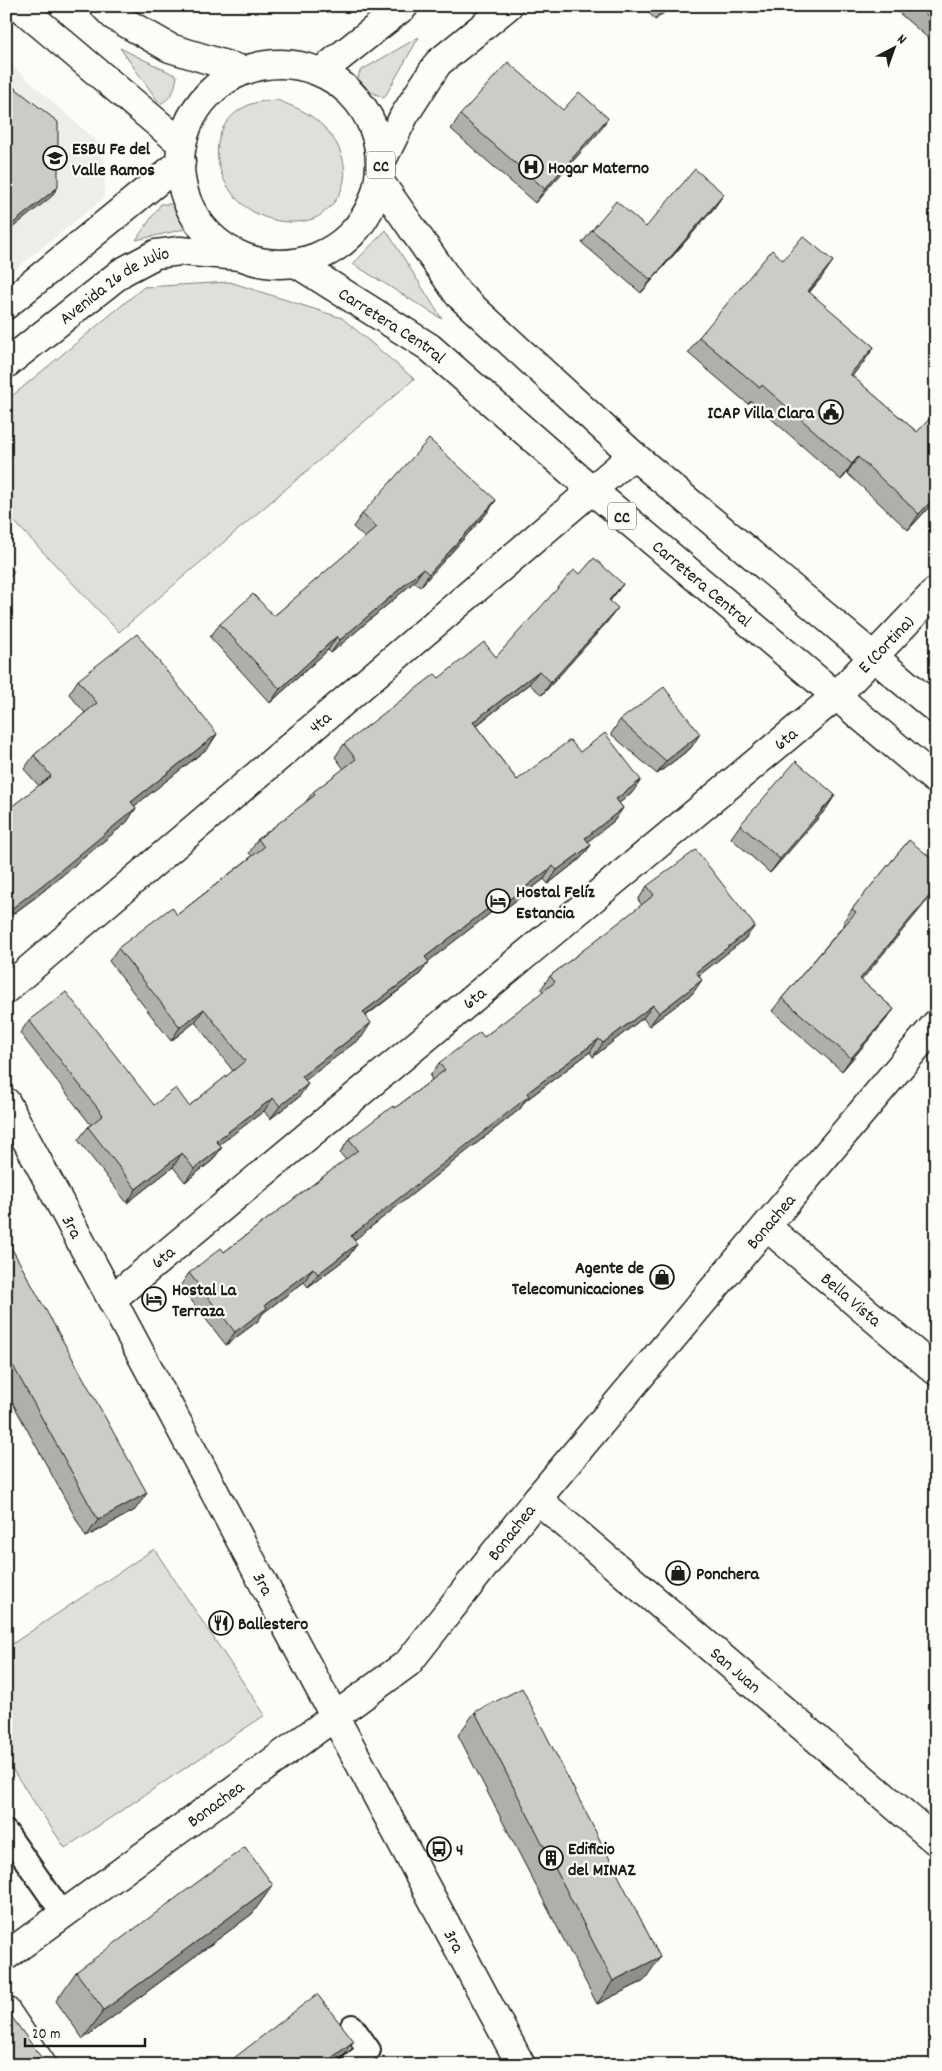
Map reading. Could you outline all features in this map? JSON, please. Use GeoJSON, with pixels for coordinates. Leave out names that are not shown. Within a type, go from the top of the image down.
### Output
{"type":"FeatureCollection","features":[{"type":"Feature","properties":{"kind":"street"},"geometry":{"type":"LineString","coordinates":[[6,304],[182,153],[19,6]]}},
{"type":"Feature","properties":{"kind":"street"},"geometry":{"type":"LineString","coordinates":[[104,6],[114,16],[170,48],[239,69]]}},
{"type":"Feature","properties":{"kind":"street"},"geometry":{"type":"LineString","coordinates":[[322,71],[404,6]]}},
{"type":"Feature","properties":{"kind":"street"},"geometry":{"type":"LineString","coordinates":[[380,172],[404,116],[438,63],[508,6]]}},
{"type":"Feature","properties":{"kind":"street","name":"CC"},"geometry":{"type":"LineString","coordinates":[[268,62],[322,71],[344,88],[364,109],[376,134],[380,172],[372,209],[356,233],[333,251],[299,266],[262,264],[240,256],[216,240],[196,218],[184,191],[182,153],[189,122],[201,101],[217,84],[239,69],[268,62]]}},
{"type":"Feature","properties":{"kind":"street","name":"CC"},"geometry":{"type":"LineString","coordinates":[[380,172],[458,294],[633,455],[936,709]]}},
{"type":"Feature","properties":{"kind":"street","name":"Avenida 26 de Julio"},"geometry":{"type":"LineString","coordinates":[[6,364],[122,272],[156,254],[180,251],[240,256]]}},
{"type":"Feature","properties":{"kind":"street","name":"Carretera Central"},"geometry":{"type":"LineString","coordinates":[[299,266],[429,346],[592,490],[936,780]]}},
{"type":"Feature","properties":{"kind":"street","name":"4ta"},"geometry":{"type":"LineString","coordinates":[[6,989],[633,455]]}},
{"type":"Feature","properties":{"kind":"street","name":"E (Cortina)"},"geometry":{"type":"LineString","coordinates":[[836,696],[936,592]]}},
{"type":"Feature","properties":{"kind":"street","name":"6ta"},"geometry":{"type":"LineString","coordinates":[[112,1299],[836,696]]}},
{"type":"Feature","properties":{"kind":"street","name":"Bonachea"},"geometry":{"type":"LineString","coordinates":[[6,1956],[408,1663],[537,1499],[936,1024]]}},
{"type":"Feature","properties":{"kind":"street","name":"3ra"},"geometry":{"type":"LineString","coordinates":[[6,1102],[521,2065]]}},
{"type":"Feature","properties":{"kind":"street","name":"Bella Vista"},"geometry":{"type":"LineString","coordinates":[[767,1227],[936,1371]]}},
{"type":"Feature","properties":{"kind":"street","name":"San Juan"},"geometry":{"type":"LineString","coordinates":[[537,1499],[936,1841]]}},
{"type":"Feature","properties":{"kind":"street"},"geometry":{"type":"LineString","coordinates":[[6,2011],[42,2065]]}},
{"type":"Feature","properties":{"kind":"lane"},"geometry":{"type":"LineString","coordinates":[[6,1832],[63,1914]]}},
{"type":"Feature","properties":{"kind":"lane"},"geometry":{"type":"LineString","coordinates":[[352,2026],[369,2050],[352,2065]]}},
{"type":"Feature","properties":{"kind":"shaded area"},"geometry":{"type":"Polygon","coordinates":[[[419,37],[384,98],[369,91],[358,78],[360,71],[419,37]]]}},
{"type":"Feature","properties":{"kind":"shaded area"},"geometry":{"type":"Polygon","coordinates":[[[120,48],[177,76],[174,89],[167,99],[160,104],[120,48]]]}},
{"type":"Feature","properties":{"kind":"shaded area","name":"ESBU Fe del Valle Ramos"},"geometry":{"type":"Polygon","coordinates":[[[6,60],[104,148],[105,168],[104,198],[6,277],[6,60]]]}},
{"type":"Feature","properties":{"kind":"shaded area"},"geometry":{"type":"Polygon","coordinates":[[[277,100],[311,116],[323,126],[340,150],[344,164],[341,190],[334,202],[322,214],[311,220],[284,222],[264,217],[252,211],[241,203],[231,191],[223,178],[219,164],[218,149],[220,136],[226,123],[236,112],[251,104],[277,100]]]}},
{"type":"Feature","properties":{"kind":"shaded area"},"geometry":{"type":"Polygon","coordinates":[[[161,204],[173,204],[186,221],[185,229],[136,240],[161,204]]]}},
{"type":"Feature","properties":{"kind":"shaded area"},"geometry":{"type":"Polygon","coordinates":[[[386,230],[442,319],[353,264],[386,230]]]}},
{"type":"Feature","properties":{"kind":"shaded area"},"geometry":{"type":"Polygon","coordinates":[[[230,282],[342,318],[414,379],[119,632],[6,513],[6,401],[144,287],[230,282]]]}},
{"type":"Feature","properties":{"kind":"shaded area"},"geometry":{"type":"Polygon","coordinates":[[[154,1549],[265,1715],[65,1848],[6,1760],[6,1648],[154,1549]]]}},
{"type":"Feature","properties":{"kind":"building"},"geometry":{"type":"Polygon","coordinates":[[[916,6],[936,6],[936,23],[916,6]]]}},
{"type":"Feature","properties":{"kind":"building","name":"Hogar Materno"},"geometry":{"type":"Polygon","coordinates":[[[508,62],[563,110],[579,92],[608,118],[545,189],[460,115],[508,62]]]}},
{"type":"Feature","properties":{"kind":"building"},"geometry":{"type":"Polygon","coordinates":[[[6,81],[58,122],[58,187],[6,229],[6,81]]]}},
{"type":"Feature","properties":{"kind":"building"},"geometry":{"type":"Polygon","coordinates":[[[695,169],[724,194],[651,280],[592,230],[616,201],[646,227],[695,169]]]}},
{"type":"Feature","properties":{"kind":"building"},"geometry":{"type":"Polygon","coordinates":[[[803,236],[833,261],[808,291],[874,347],[850,374],[917,432],[936,414],[936,468],[931,473],[936,477],[936,496],[919,514],[858,457],[852,464],[762,385],[760,388],[699,337],[772,250],[783,260],[803,236]]]}},
{"type":"Feature","properties":{"kind":"building"},"geometry":{"type":"Polygon","coordinates":[[[429,439],[496,500],[429,574],[423,569],[340,640],[337,636],[280,689],[220,624],[253,594],[274,616],[377,527],[362,514],[429,439]]]}},
{"type":"Feature","properties":{"kind":"building"},"geometry":{"type":"Polygon","coordinates":[[[594,558],[623,584],[609,600],[618,608],[551,682],[539,671],[473,722],[517,780],[570,740],[580,752],[605,733],[641,780],[616,799],[623,808],[585,838],[591,845],[557,870],[553,866],[510,899],[507,894],[425,957],[429,962],[363,1012],[371,1023],[302,1076],[308,1084],[280,1106],[273,1098],[216,1141],[222,1147],[194,1169],[182,1153],[136,1189],[88,1127],[103,1115],[29,1020],[66,992],[154,1105],[176,1088],[189,1106],[245,1061],[204,1009],[180,1027],[118,948],[172,907],[177,915],[264,847],[258,839],[315,795],[313,792],[356,759],[344,744],[435,674],[439,678],[484,642],[496,657],[574,570],[580,574],[594,558]]]}},
{"type":"Feature","properties":{"kind":"building"},"geometry":{"type":"Polygon","coordinates":[[[6,563],[14,572],[6,578],[6,563]]]}},
{"type":"Feature","properties":{"kind":"building"},"geometry":{"type":"Polygon","coordinates":[[[137,634],[217,734],[131,802],[136,808],[6,913],[6,811],[51,776],[34,755],[97,703],[78,680],[137,634]]]}},
{"type":"Feature","properties":{"kind":"building"},"geometry":{"type":"Polygon","coordinates":[[[664,687],[700,734],[666,761],[620,720],[664,687]]]}},
{"type":"Feature","properties":{"kind":"building"},"geometry":{"type":"Polygon","coordinates":[[[796,761],[835,795],[780,859],[740,825],[796,761]]]}},
{"type":"Feature","properties":{"kind":"building"},"geometry":{"type":"Polygon","coordinates":[[[909,840],[936,862],[936,888],[860,979],[894,1009],[851,1058],[782,998],[856,912],[852,909],[909,840]]]}},
{"type":"Feature","properties":{"kind":"building"},"geometry":{"type":"Polygon","coordinates":[[[696,850],[755,926],[696,972],[702,980],[659,1013],[653,1005],[603,1043],[599,1039],[527,1093],[529,1096],[351,1236],[357,1244],[318,1274],[313,1268],[265,1305],[267,1308],[235,1332],[189,1273],[221,1248],[224,1252],[358,1150],[349,1139],[393,1106],[395,1108],[445,1070],[439,1063],[480,1032],[484,1037],[555,982],[550,976],[654,895],[647,886],[696,850]]]}},
{"type":"Feature","properties":{"kind":"building"},"geometry":{"type":"Polygon","coordinates":[[[6,1238],[147,1493],[98,1520],[6,1353],[6,1238]]]}},
{"type":"Feature","properties":{"kind":"building"},"geometry":{"type":"Polygon","coordinates":[[[522,1688],[660,1957],[613,1981],[475,1712],[522,1688]]]}},
{"type":"Feature","properties":{"kind":"building"},"geometry":{"type":"Polygon","coordinates":[[[245,1847],[273,1885],[104,2010],[76,1972],[245,1847]]]}},
{"type":"Feature","properties":{"kind":"building"},"geometry":{"type":"Polygon","coordinates":[[[317,1994],[354,2041],[322,2065],[225,2065],[317,1994]]]}},
{"type":"Feature","properties":{"kind":"building"},"geometry":{"type":"Polygon","coordinates":[[[6,2009],[41,2057],[30,2065],[6,2065],[6,2009]]]}},
{"type":"Feature","properties":{"kind":"place","name":"ESBU Fe del Valle Ramos"},"geometry":{"type":"Point","coordinates":[55,158]}},
{"type":"Feature","properties":{"kind":"place","name":"Hogar Materno"},"geometry":{"type":"Point","coordinates":[531,167]}},
{"type":"Feature","properties":{"kind":"place","name":"ICAP Villa Clara"},"geometry":{"type":"Point","coordinates":[831,412]}},
{"type":"Feature","properties":{"kind":"place","name":"Hostal Felíz Estancia"},"geometry":{"type":"Point","coordinates":[498,901]}},
{"type":"Feature","properties":{"kind":"place","name":"Agente de Telecomunicaciones"},"geometry":{"type":"Point","coordinates":[662,1277]}},
{"type":"Feature","properties":{"kind":"place","name":"Hostal La Terraza"},"geometry":{"type":"Point","coordinates":[154,1299]}},
{"type":"Feature","properties":{"kind":"place","name":"Ponchera"},"geometry":{"type":"Point","coordinates":[678,1573]}},
{"type":"Feature","properties":{"kind":"place","name":"Ballestero"},"geometry":{"type":"Point","coordinates":[221,1623]}},
{"type":"Feature","properties":{"kind":"place","name":"4"},"geometry":{"type":"Point","coordinates":[439,1849]}},
{"type":"Feature","properties":{"kind":"place","name":"Edificio del MINAZ"},"geometry":{"type":"Point","coordinates":[551,1858]}}]}
